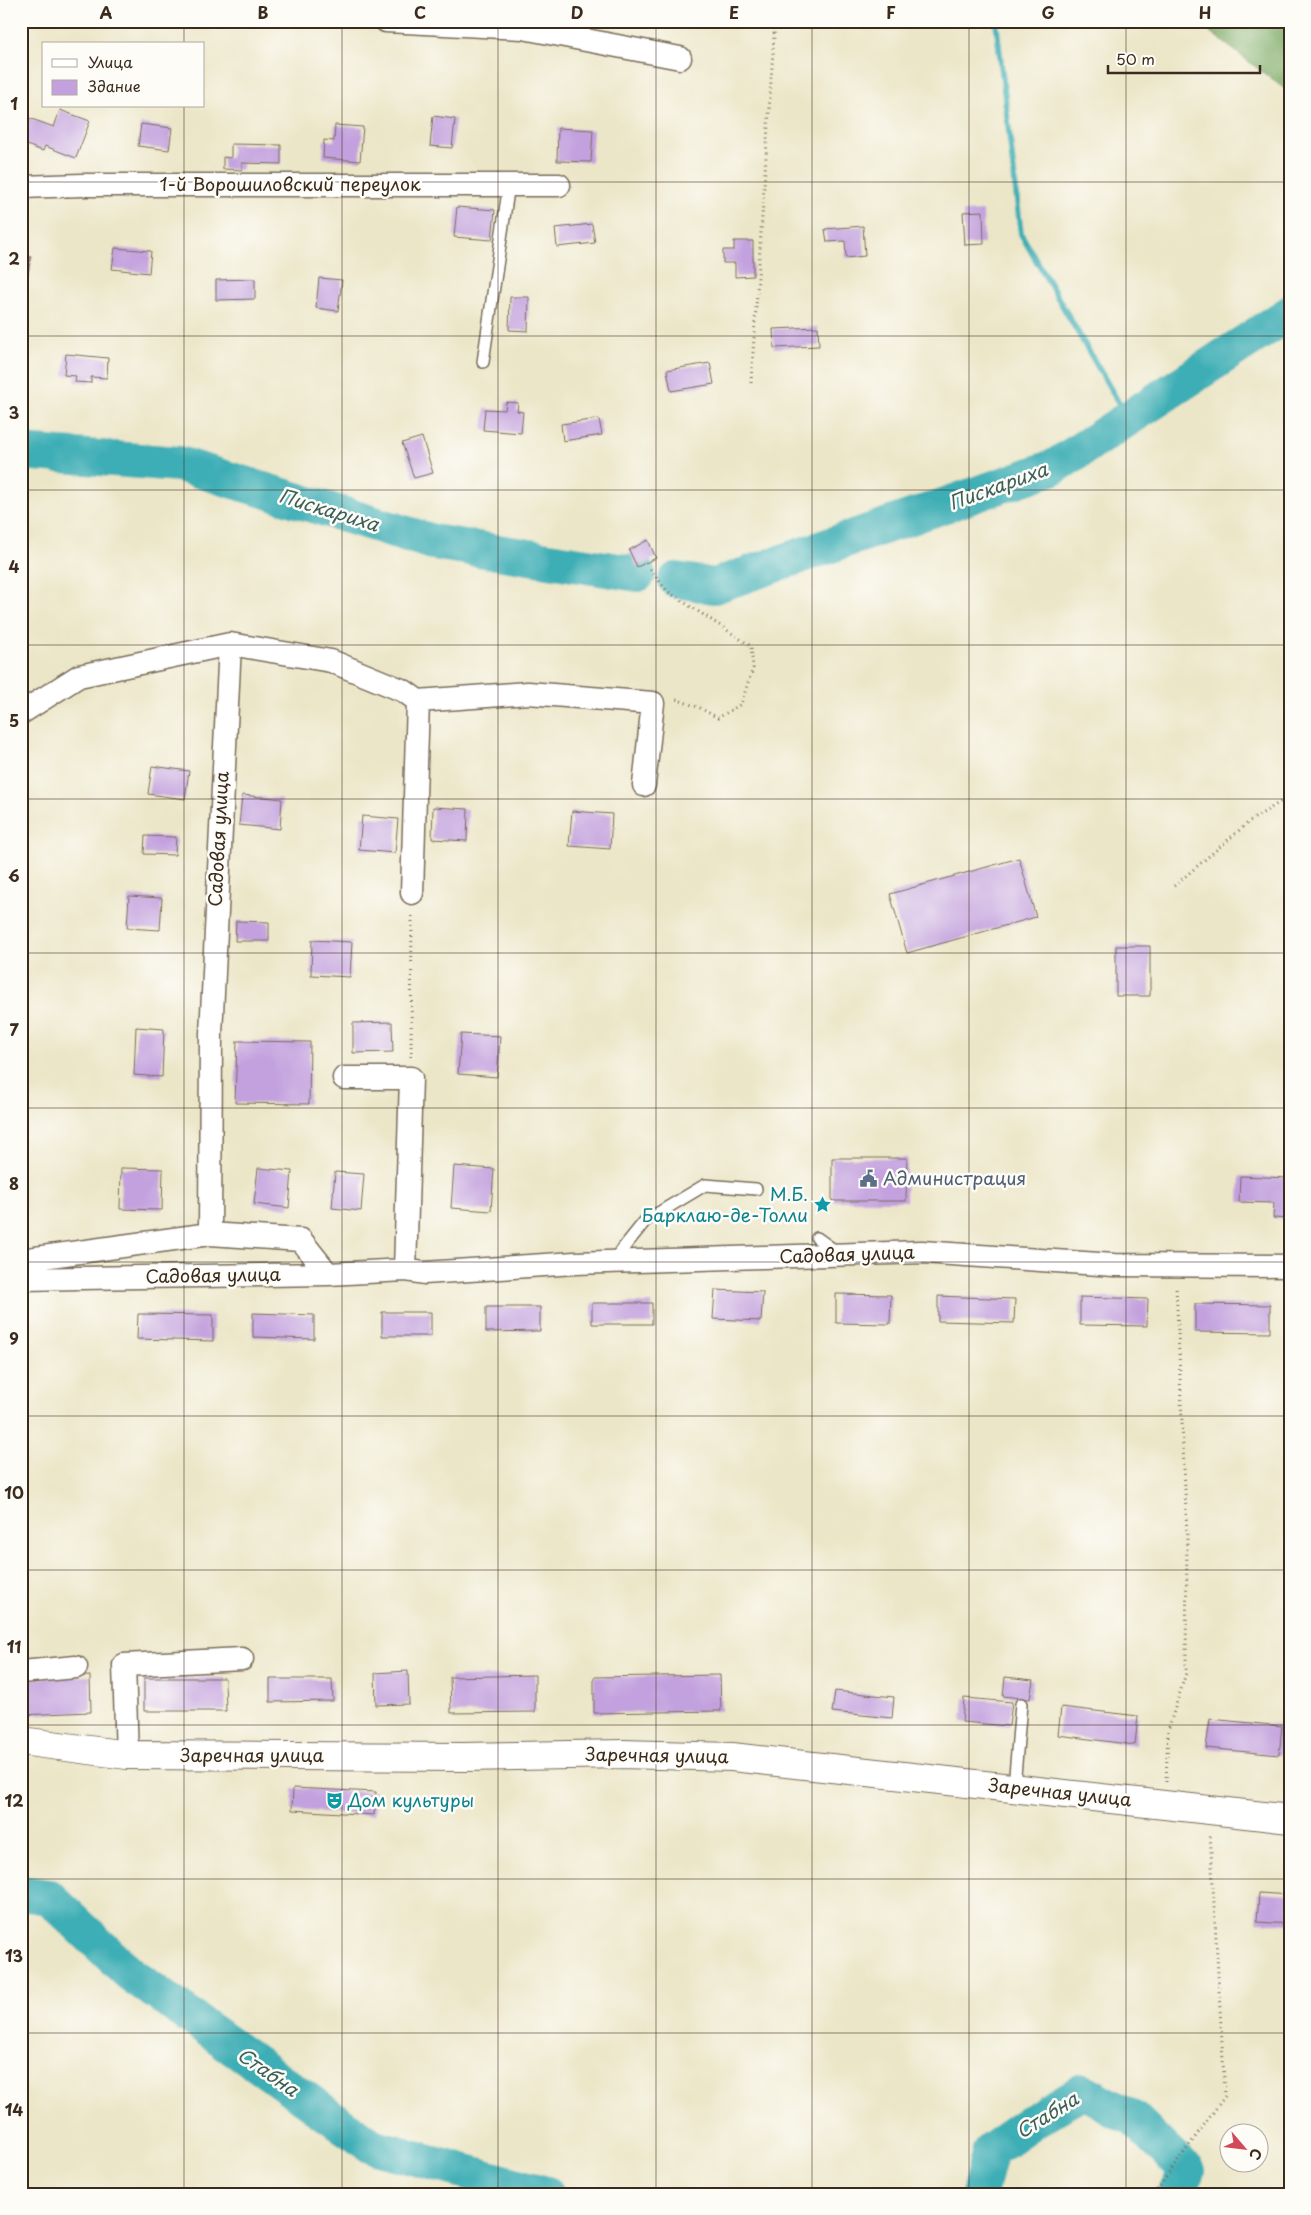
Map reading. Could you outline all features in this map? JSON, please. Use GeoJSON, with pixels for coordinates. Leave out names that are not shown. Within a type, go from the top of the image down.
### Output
{"type":"FeatureCollection","features":[{"type":"Feature","properties":{"kind":"street"},"geometry":{"type":"LineString","coordinates":[[386,21],[523,28],[680,58]]}},
{"type":"Feature","properties":{"kind":"street","name":"1-й Ворошиловский переулок"},"geometry":{"type":"LineString","coordinates":[[21,187],[559,185]]}},
{"type":"Feature","properties":{"kind":"street"},"geometry":{"type":"LineString","coordinates":[[21,714],[79,676],[230,644],[331,661],[404,691],[418,701],[528,694],[653,703],[644,786]]}},
{"type":"Feature","properties":{"kind":"street","name":"Садовая улица"},"geometry":{"type":"LineString","coordinates":[[210,1234],[211,1034],[230,644]]}},
{"type":"Feature","properties":{"kind":"street"},"geometry":{"type":"LineString","coordinates":[[412,893],[418,701]]}},
{"type":"Feature","properties":{"kind":"street"},"geometry":{"type":"LineString","coordinates":[[344,1078],[411,1078],[405,1270]]}},
{"type":"Feature","properties":{"kind":"street"},"geometry":{"type":"LineString","coordinates":[[21,1260],[210,1234],[301,1240],[328,1274]]}},
{"type":"Feature","properties":{"kind":"street","name":"Садовая улица"},"geometry":{"type":"LineString","coordinates":[[21,1279],[328,1274],[405,1270],[424,1273],[612,1262],[922,1252],[1114,1265],[1290,1266]]}},
{"type":"Feature","properties":{"kind":"street"},"geometry":{"type":"LineString","coordinates":[[127,1755],[124,1665],[242,1660]]}},
{"type":"Feature","properties":{"kind":"street"},"geometry":{"type":"LineString","coordinates":[[21,1672],[76,1666]]}},
{"type":"Feature","properties":{"kind":"street","name":"Заречная улица"},"geometry":{"type":"LineString","coordinates":[[21,1741],[127,1755],[464,1757],[622,1754],[732,1757],[1290,1819]]}},
{"type":"Feature","properties":{"kind":"lane"},"geometry":{"type":"LineString","coordinates":[[483,362],[509,184]]}},
{"type":"Feature","properties":{"kind":"lane"},"geometry":{"type":"LineString","coordinates":[[612,1262],[645,1221],[705,1185],[756,1190]]}},
{"type":"Feature","properties":{"kind":"lane"},"geometry":{"type":"LineString","coordinates":[[817,1238],[841,1255]]}},
{"type":"Feature","properties":{"kind":"lane"},"geometry":{"type":"LineString","coordinates":[[1014,1787],[1022,1704]]}},
{"type":"Feature","properties":{"kind":"path"},"geometry":{"type":"LineString","coordinates":[[751,383],[775,21]]}},
{"type":"Feature","properties":{"kind":"path"},"geometry":{"type":"LineString","coordinates":[[650,569],[667,591],[751,646],[753,668],[741,704],[718,718],[700,708],[673,698],[653,703]]}},
{"type":"Feature","properties":{"kind":"path"},"geometry":{"type":"LineString","coordinates":[[1174,886],[1250,821],[1290,796]]}},
{"type":"Feature","properties":{"kind":"path"},"geometry":{"type":"LineString","coordinates":[[411,1078],[412,893]]}},
{"type":"Feature","properties":{"kind":"path"},"geometry":{"type":"LineString","coordinates":[[1165,1805],[1168,1730],[1186,1673],[1187,1534],[1175,1264]]}},
{"type":"Feature","properties":{"kind":"path"},"geometry":{"type":"LineString","coordinates":[[1154,2194],[1225,2096],[1209,1810]]}},
{"type":"Feature","properties":{"kind":"green space"},"geometry":{"type":"Polygon","coordinates":[[[1196,21],[1290,21],[1290,93],[1196,21]]]}},
{"type":"Feature","properties":{"kind":"building"},"geometry":{"type":"Polygon","coordinates":[[[60,110],[90,121],[76,158],[45,146],[43,151],[21,143],[21,121],[23,116],[54,127],[60,110]]]}},
{"type":"Feature","properties":{"kind":"building"},"geometry":{"type":"Polygon","coordinates":[[[433,116],[455,119],[452,148],[430,146],[433,116]]]}},
{"type":"Feature","properties":{"kind":"building"},"geometry":{"type":"Polygon","coordinates":[[[141,124],[172,128],[169,150],[138,146],[141,124]]]}},
{"type":"Feature","properties":{"kind":"building"},"geometry":{"type":"Polygon","coordinates":[[[335,125],[363,127],[360,161],[323,158],[324,140],[334,141],[335,125]]]}},
{"type":"Feature","properties":{"kind":"building"},"geometry":{"type":"Polygon","coordinates":[[[558,128],[593,130],[591,162],[557,161],[558,128]]]}},
{"type":"Feature","properties":{"kind":"building"},"geometry":{"type":"Polygon","coordinates":[[[231,144],[281,145],[281,164],[242,163],[242,170],[223,169],[223,157],[231,158],[231,144]]]}},
{"type":"Feature","properties":{"kind":"building"},"geometry":{"type":"Polygon","coordinates":[[[457,207],[495,210],[492,240],[454,237],[457,207]]]}},
{"type":"Feature","properties":{"kind":"building"},"geometry":{"type":"Polygon","coordinates":[[[983,211],[984,244],[965,245],[963,212],[983,211]]]}},
{"type":"Feature","properties":{"kind":"building"},"geometry":{"type":"Polygon","coordinates":[[[592,224],[595,243],[557,247],[555,228],[592,224]]]}},
{"type":"Feature","properties":{"kind":"building"},"geometry":{"type":"Polygon","coordinates":[[[863,226],[865,256],[846,258],[845,241],[827,242],[825,229],[863,226]]]}},
{"type":"Feature","properties":{"kind":"building"},"geometry":{"type":"Polygon","coordinates":[[[734,241],[753,241],[753,276],[735,277],[735,263],[723,263],[723,250],[734,250],[734,241]]]}},
{"type":"Feature","properties":{"kind":"building"},"geometry":{"type":"Polygon","coordinates":[[[115,248],[151,251],[149,273],[112,269],[115,248]]]}},
{"type":"Feature","properties":{"kind":"building"},"geometry":{"type":"Polygon","coordinates":[[[21,255],[31,257],[27,280],[21,279],[21,255]]]}},
{"type":"Feature","properties":{"kind":"building"},"geometry":{"type":"Polygon","coordinates":[[[319,278],[342,280],[338,311],[316,308],[319,278]]]}},
{"type":"Feature","properties":{"kind":"building"},"geometry":{"type":"Polygon","coordinates":[[[255,279],[255,299],[216,300],[216,280],[255,279]]]}},
{"type":"Feature","properties":{"kind":"building"},"geometry":{"type":"Polygon","coordinates":[[[510,297],[529,297],[528,331],[509,330],[510,297]]]}},
{"type":"Feature","properties":{"kind":"building"},"geometry":{"type":"Polygon","coordinates":[[[818,327],[819,346],[774,348],[773,329],[818,327]]]}},
{"type":"Feature","properties":{"kind":"building"},"geometry":{"type":"Polygon","coordinates":[[[66,354],[108,358],[107,378],[91,377],[91,383],[75,382],[76,376],[64,375],[66,354]]]}},
{"type":"Feature","properties":{"kind":"building"},"geometry":{"type":"Polygon","coordinates":[[[710,363],[714,384],[671,391],[667,370],[710,363]]]}},
{"type":"Feature","properties":{"kind":"building"},"geometry":{"type":"Polygon","coordinates":[[[506,402],[518,403],[517,411],[523,412],[521,433],[483,430],[485,409],[505,410],[506,402]]]}},
{"type":"Feature","properties":{"kind":"building"},"geometry":{"type":"Polygon","coordinates":[[[599,419],[602,435],[563,441],[561,424],[599,419]]]}},
{"type":"Feature","properties":{"kind":"building"},"geometry":{"type":"Polygon","coordinates":[[[422,437],[433,473],[414,478],[402,443],[422,437]]]}},
{"type":"Feature","properties":{"kind":"building"},"geometry":{"type":"Polygon","coordinates":[[[648,540],[656,558],[637,567],[629,550],[648,540]]]}},
{"type":"Feature","properties":{"kind":"building"},"geometry":{"type":"Polygon","coordinates":[[[152,766],[189,771],[185,799],[148,794],[152,766]]]}},
{"type":"Feature","properties":{"kind":"building"},"geometry":{"type":"Polygon","coordinates":[[[242,795],[282,799],[280,829],[239,825],[242,795]]]}},
{"type":"Feature","properties":{"kind":"building"},"geometry":{"type":"Polygon","coordinates":[[[433,807],[468,809],[467,841],[432,839],[433,807]]]}},
{"type":"Feature","properties":{"kind":"building"},"geometry":{"type":"Polygon","coordinates":[[[572,811],[612,814],[610,849],[569,846],[572,811]]]}},
{"type":"Feature","properties":{"kind":"building"},"geometry":{"type":"Polygon","coordinates":[[[362,816],[398,819],[395,853],[359,850],[362,816]]]}},
{"type":"Feature","properties":{"kind":"building"},"geometry":{"type":"Polygon","coordinates":[[[145,836],[176,837],[175,855],[144,854],[145,836]]]}},
{"type":"Feature","properties":{"kind":"building"},"geometry":{"type":"Polygon","coordinates":[[[1019,858],[1036,917],[907,953],[890,894],[1019,858]]]}},
{"type":"Feature","properties":{"kind":"building"},"geometry":{"type":"Polygon","coordinates":[[[129,896],[162,898],[160,930],[127,928],[129,896]]]}},
{"type":"Feature","properties":{"kind":"building"},"geometry":{"type":"Polygon","coordinates":[[[236,921],[269,922],[269,941],[235,941],[236,921]]]}},
{"type":"Feature","properties":{"kind":"building"},"geometry":{"type":"Polygon","coordinates":[[[312,940],[352,942],[350,977],[311,975],[312,940]]]}},
{"type":"Feature","properties":{"kind":"building"},"geometry":{"type":"Polygon","coordinates":[[[1116,946],[1150,946],[1150,996],[1116,996],[1116,946]]]}},
{"type":"Feature","properties":{"kind":"building"},"geometry":{"type":"Polygon","coordinates":[[[392,1022],[393,1052],[353,1053],[353,1023],[392,1022]]]}},
{"type":"Feature","properties":{"kind":"building"},"geometry":{"type":"Polygon","coordinates":[[[136,1027],[164,1029],[162,1077],[134,1075],[136,1027]]]}},
{"type":"Feature","properties":{"kind":"building"},"geometry":{"type":"Polygon","coordinates":[[[461,1034],[500,1036],[497,1077],[458,1074],[461,1034]]]}},
{"type":"Feature","properties":{"kind":"building"},"geometry":{"type":"Polygon","coordinates":[[[237,1041],[310,1042],[309,1104],[235,1103],[237,1041]]]}},
{"type":"Feature","properties":{"kind":"building","name":"Администрация"},"geometry":{"type":"Polygon","coordinates":[[[832,1158],[907,1158],[906,1201],[832,1201],[832,1158]]]}},
{"type":"Feature","properties":{"kind":"building"},"geometry":{"type":"Polygon","coordinates":[[[454,1166],[494,1169],[491,1211],[451,1208],[454,1166]]]}},
{"type":"Feature","properties":{"kind":"building"},"geometry":{"type":"Polygon","coordinates":[[[121,1168],[163,1169],[162,1210],[120,1209],[121,1168]]]}},
{"type":"Feature","properties":{"kind":"building"},"geometry":{"type":"Polygon","coordinates":[[[258,1168],[292,1171],[289,1208],[254,1204],[258,1168]]]}},
{"type":"Feature","properties":{"kind":"building"},"geometry":{"type":"Polygon","coordinates":[[[335,1172],[364,1174],[361,1211],[332,1208],[335,1172]]]}},
{"type":"Feature","properties":{"kind":"building"},"geometry":{"type":"Polygon","coordinates":[[[1240,1176],[1290,1178],[1290,1219],[1273,1218],[1274,1203],[1239,1202],[1240,1176]]]}},
{"type":"Feature","properties":{"kind":"building"},"geometry":{"type":"Polygon","coordinates":[[[715,1290],[763,1292],[761,1321],[713,1319],[715,1290]]]}},
{"type":"Feature","properties":{"kind":"building"},"geometry":{"type":"Polygon","coordinates":[[[836,1294],[891,1295],[890,1324],[836,1323],[836,1294]]]}},
{"type":"Feature","properties":{"kind":"building"},"geometry":{"type":"Polygon","coordinates":[[[938,1296],[1015,1299],[1014,1323],[938,1321],[938,1296]]]}},
{"type":"Feature","properties":{"kind":"building"},"geometry":{"type":"Polygon","coordinates":[[[1080,1297],[1148,1299],[1147,1326],[1080,1325],[1080,1297]]]}},
{"type":"Feature","properties":{"kind":"building"},"geometry":{"type":"Polygon","coordinates":[[[592,1303],[652,1303],[652,1324],[592,1324],[592,1303]]]}},
{"type":"Feature","properties":{"kind":"building"},"geometry":{"type":"Polygon","coordinates":[[[1195,1304],[1270,1305],[1270,1333],[1195,1332],[1195,1304]]]}},
{"type":"Feature","properties":{"kind":"building"},"geometry":{"type":"Polygon","coordinates":[[[486,1307],[540,1307],[540,1331],[486,1332],[486,1307]]]}},
{"type":"Feature","properties":{"kind":"building"},"geometry":{"type":"Polygon","coordinates":[[[382,1312],[431,1312],[431,1336],[382,1336],[382,1312]]]}},
{"type":"Feature","properties":{"kind":"building"},"geometry":{"type":"Polygon","coordinates":[[[253,1313],[314,1315],[314,1339],[253,1337],[253,1313]]]}},
{"type":"Feature","properties":{"kind":"building"},"geometry":{"type":"Polygon","coordinates":[[[138,1314],[213,1315],[213,1341],[137,1339],[138,1314]]]}},
{"type":"Feature","properties":{"kind":"building"},"geometry":{"type":"Polygon","coordinates":[[[408,1671],[409,1704],[376,1705],[375,1673],[408,1671]]]}},
{"type":"Feature","properties":{"kind":"building"},"geometry":{"type":"Polygon","coordinates":[[[535,1675],[535,1712],[451,1713],[450,1677],[535,1675]]]}},
{"type":"Feature","properties":{"kind":"building"},"geometry":{"type":"Polygon","coordinates":[[[720,1675],[721,1711],[594,1713],[594,1677],[720,1675]]]}},
{"type":"Feature","properties":{"kind":"building"},"geometry":{"type":"Polygon","coordinates":[[[90,1676],[91,1712],[21,1715],[21,1679],[90,1676]]]}},
{"type":"Feature","properties":{"kind":"building"},"geometry":{"type":"Polygon","coordinates":[[[1005,1677],[1033,1680],[1030,1699],[1003,1696],[1005,1677]]]}},
{"type":"Feature","properties":{"kind":"building"},"geometry":{"type":"Polygon","coordinates":[[[144,1678],[225,1678],[226,1711],[144,1711],[144,1678]]]}},
{"type":"Feature","properties":{"kind":"building"},"geometry":{"type":"Polygon","coordinates":[[[270,1679],[332,1679],[333,1701],[270,1702],[270,1679]]]}},
{"type":"Feature","properties":{"kind":"building"},"geometry":{"type":"Polygon","coordinates":[[[835,1691],[894,1697],[892,1718],[832,1712],[835,1691]]]}},
{"type":"Feature","properties":{"kind":"building"},"geometry":{"type":"Polygon","coordinates":[[[964,1698],[1012,1702],[1009,1726],[962,1722],[964,1698]]]}},
{"type":"Feature","properties":{"kind":"building"},"geometry":{"type":"Polygon","coordinates":[[[1061,1707],[1138,1716],[1135,1745],[1058,1735],[1061,1707]]]}},
{"type":"Feature","properties":{"kind":"building"},"geometry":{"type":"Polygon","coordinates":[[[1210,1719],[1282,1726],[1279,1755],[1206,1748],[1210,1719]]]}},
{"type":"Feature","properties":{"kind":"building","name":"Дом культуры"},"geometry":{"type":"Polygon","coordinates":[[[293,1788],[376,1792],[374,1815],[292,1810],[293,1788]]]}},
{"type":"Feature","properties":{"kind":"building"},"geometry":{"type":"Polygon","coordinates":[[[1259,1893],[1290,1895],[1290,1924],[1257,1922],[1259,1893]]]}},
{"type":"Feature","properties":{"kind":"waterway"},"geometry":{"type":"LineString","coordinates":[[996,21],[1021,234],[1128,419]]}},
{"type":"Feature","properties":{"kind":"waterway","name":"Пискариха"},"geometry":{"type":"LineString","coordinates":[[676,580],[714,586],[1054,467],[1290,313]]}},
{"type":"Feature","properties":{"kind":"waterway","name":"Пискариха"},"geometry":{"type":"LineString","coordinates":[[21,452],[179,464],[433,542],[638,574]]}},
{"type":"Feature","properties":{"kind":"waterway","name":"Стабна"},"geometry":{"type":"LineString","coordinates":[[21,1893],[49,1897],[129,1973],[372,2146],[547,2194]]}},
{"type":"Feature","properties":{"kind":"waterway","name":"Стабна"},"geometry":{"type":"LineString","coordinates":[[979,2194],[990,2151],[1031,2122],[1083,2091],[1134,2119],[1187,2171],[1176,2194]]}},
{"type":"Feature","properties":{"kind":"place","name":"Администрация"},"geometry":{"type":"Point","coordinates":[869,1179]}},
{"type":"Feature","properties":{"kind":"place","name":"М.Б. Барклаю-де-Толли"},"geometry":{"type":"Point","coordinates":[822,1205]}},
{"type":"Feature","properties":{"kind":"place","name":"Дом культуры"},"geometry":{"type":"Point","coordinates":[334,1801]}}]}
